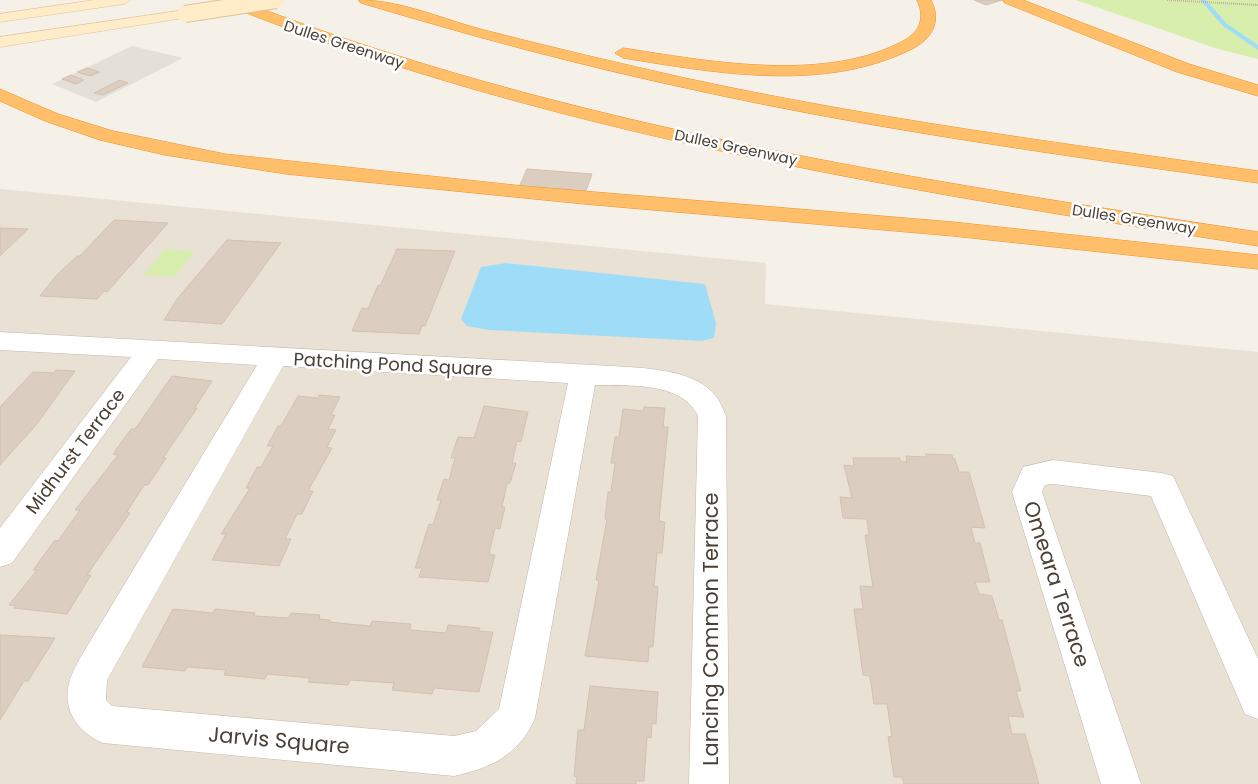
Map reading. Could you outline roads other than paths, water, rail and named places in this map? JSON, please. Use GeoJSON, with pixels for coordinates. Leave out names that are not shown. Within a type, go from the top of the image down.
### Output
{"type":"FeatureCollection","features":[{"type":"Feature","properties":{"kind":"highway","name":"Dulles Greenway"},"geometry":{"type":"LineString","coordinates":[[226,0],[331,42],[501,92],[601,117],[844,170],[1258,239]]}},
{"type":"Feature","properties":{"kind":"highway"},"geometry":{"type":"LineString","coordinates":[[366,0],[534,37],[626,54],[701,64],[788,69],[821,68],[867,61],[906,47],[920,37],[928,26],[930,15],[924,0]]}},
{"type":"Feature","properties":{"kind":"highway"},"geometry":{"type":"LineString","coordinates":[[366,0],[536,49],[814,110],[937,131],[1258,177]]}},
{"type":"Feature","properties":{"kind":"highway"},"geometry":{"type":"LineString","coordinates":[[1010,0],[1183,68],[1258,91]]}},
{"type":"Feature","properties":{"kind":"highway"},"geometry":{"type":"LineString","coordinates":[[0,94],[48,115],[123,139],[242,162],[532,193],[956,230],[1258,262]]}},
{"type":"Feature","properties":{"kind":"main road"},"geometry":{"type":"LineString","coordinates":[[0,42],[276,0]]}},
{"type":"Feature","properties":{"kind":"main road"},"geometry":{"type":"LineString","coordinates":[[0,18],[131,3]]}},
{"type":"Feature","properties":{"kind":"main road"},"geometry":{"type":"LineString","coordinates":[[0,27],[131,3]]}},
{"type":"Feature","properties":{"kind":"street","name":"Patching Pond Square"},"geometry":{"type":"LineString","coordinates":[[6,347],[151,349],[671,381],[689,388],[704,400],[712,416],[711,474]]}},
{"type":"Feature","properties":{"kind":"street","name":"Midhurst Terrace"},"geometry":{"type":"LineString","coordinates":[[0,553],[151,349]]}},
{"type":"Feature","properties":{"kind":"street","name":"Jarvis Square"},"geometry":{"type":"LineString","coordinates":[[276,357],[93,670],[87,684],[87,708],[103,724],[454,756],[480,751],[501,738],[516,718],[583,375]]}},
{"type":"Feature","properties":{"kind":"street","name":"Omeara Terrace"},"geometry":{"type":"LineString","coordinates":[[1122,784],[1027,492],[1034,476],[1053,472],[1162,485],[1258,701]]}},
{"type":"Feature","properties":{"kind":"street","name":"Lancing Common Terrace"},"geometry":{"type":"LineString","coordinates":[[709,784],[711,474]]}},
{"type":"Feature","properties":{"kind":"water"},"geometry":{"type":"Polygon","coordinates":[[[506,263],[705,284],[716,323],[714,338],[702,341],[489,330],[467,326],[461,319],[481,267],[506,263]]]}},
{"type":"Feature","properties":{"kind":"waterway"},"geometry":{"type":"LineString","coordinates":[[1203,0],[1225,25],[1258,48]]}}]}
